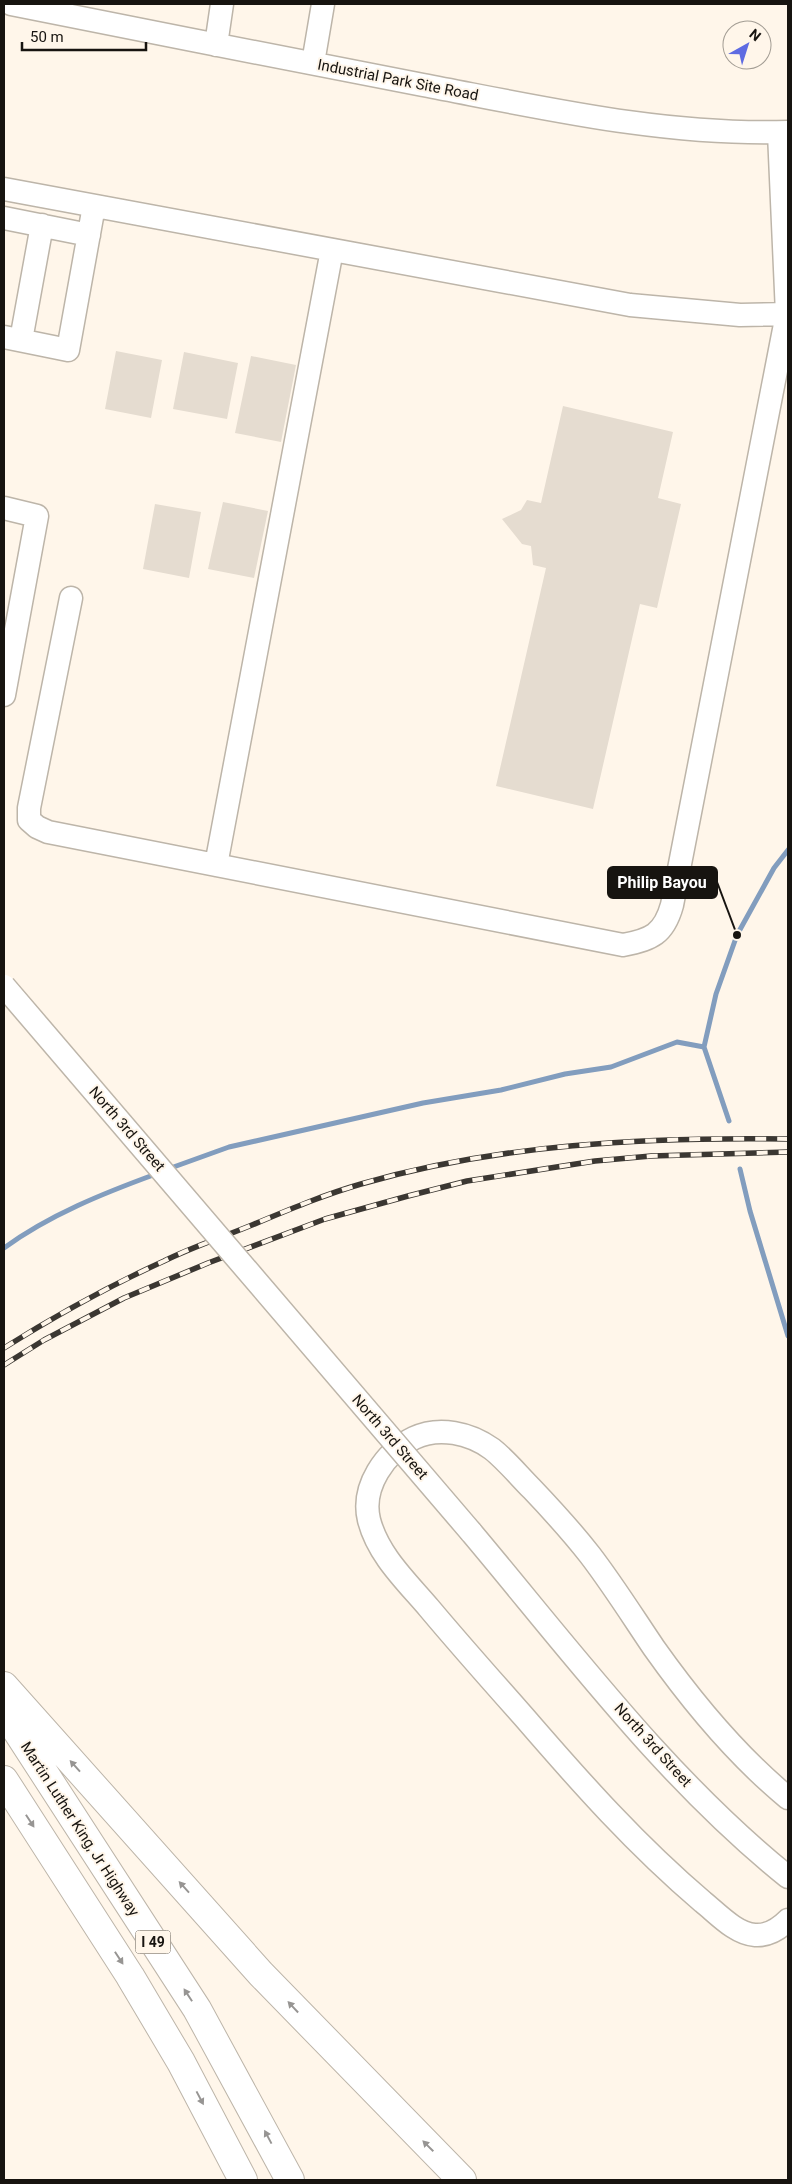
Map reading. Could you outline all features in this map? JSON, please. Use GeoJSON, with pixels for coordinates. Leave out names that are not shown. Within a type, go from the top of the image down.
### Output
{"type":"FeatureCollection","features":[{"type":"Feature","properties":{"kind":"highway"},"geometry":{"type":"LineString","coordinates":[[4,1686],[261,1974],[462,2180]]}},
{"type":"Feature","properties":{"kind":"highway","name":"Martin Luther King, Jr Highway"},"geometry":{"type":"LineString","coordinates":[[4,1711],[197,2009],[290,2180]]}},
{"type":"Feature","properties":{"kind":"highway","name":"I 49"},"geometry":{"type":"LineString","coordinates":[[4,1780],[135,1984],[181,2062],[243,2180]]}},
{"type":"Feature","properties":{"kind":"street","name":"Industrial Park Site Road"},"geometry":{"type":"LineString","coordinates":[[11,4],[563,112],[660,128],[750,134],[784,133]]}},
{"type":"Feature","properties":{"kind":"street"},"geometry":{"type":"LineString","coordinates":[[216,45],[222,4]]}},
{"type":"Feature","properties":{"kind":"street"},"geometry":{"type":"LineString","coordinates":[[313,63],[322,4]]}},
{"type":"Feature","properties":{"kind":"street"},"geometry":{"type":"LineString","coordinates":[[70,598],[29,808],[29,820],[36,827],[48,832],[623,946],[640,942],[658,933],[667,921],[672,906],[788,314],[784,133]]}},
{"type":"Feature","properties":{"kind":"street"},"geometry":{"type":"LineString","coordinates":[[4,189],[630,305],[740,315],[788,314]]}},
{"type":"Feature","properties":{"kind":"street"},"geometry":{"type":"LineString","coordinates":[[42,225],[12,339],[68,350],[94,206]]}},
{"type":"Feature","properties":{"kind":"street"},"geometry":{"type":"LineString","coordinates":[[4,218],[89,235]]}},
{"type":"Feature","properties":{"kind":"street"},"geometry":{"type":"LineString","coordinates":[[216,865],[332,250]]}},
{"type":"Feature","properties":{"kind":"street"},"geometry":{"type":"LineString","coordinates":[[4,508],[38,516],[4,695]]}},
{"type":"Feature","properties":{"kind":"street","name":"North 3rd Street"},"geometry":{"type":"LineString","coordinates":[[4,986],[639,1731],[681,1777],[737,1833],[788,1877]]}},
{"type":"Feature","properties":{"kind":"street"},"geometry":{"type":"LineString","coordinates":[[788,1798],[729,1742],[688,1694],[590,1554],[560,1519],[492,1449],[473,1438],[453,1432],[434,1433],[418,1436],[404,1444],[388,1458],[376,1474],[369,1493],[368,1517],[376,1539],[390,1562],[455,1639],[614,1819],[663,1868],[725,1920],[743,1932],[755,1935],[769,1934],[788,1920]]}},
{"type":"Feature","properties":{"kind":"building"},"geometry":{"type":"Polygon","coordinates":[[[116,351],[162,360],[151,418],[105,409],[116,351]]]}},
{"type":"Feature","properties":{"kind":"building"},"geometry":{"type":"Polygon","coordinates":[[[184,352],[238,363],[227,419],[173,409],[184,352]]]}},
{"type":"Feature","properties":{"kind":"building"},"geometry":{"type":"Polygon","coordinates":[[[251,356],[296,365],[281,442],[235,433],[251,356]]]}},
{"type":"Feature","properties":{"kind":"building"},"geometry":{"type":"Polygon","coordinates":[[[563,406],[673,432],[658,498],[681,504],[657,608],[640,604],[593,809],[496,786],[546,568],[533,565],[531,546],[522,544],[502,519],[521,510],[527,500],[541,503],[563,406]]]}},
{"type":"Feature","properties":{"kind":"building"},"geometry":{"type":"Polygon","coordinates":[[[223,502],[268,511],[254,578],[208,569],[223,502]]]}},
{"type":"Feature","properties":{"kind":"building"},"geometry":{"type":"Polygon","coordinates":[[[155,504],[201,512],[189,578],[143,569],[155,504]]]}},
{"type":"Feature","properties":{"kind":"waterway"},"geometry":{"type":"LineString","coordinates":[[729,1121],[704,1047],[716,994],[737,935],[774,868],[788,850]]}},
{"type":"Feature","properties":{"kind":"waterway"},"geometry":{"type":"LineString","coordinates":[[168,1169],[229,1147],[423,1103],[501,1090],[565,1074],[611,1067],[677,1042],[704,1047]]}},
{"type":"Feature","properties":{"kind":"waterway"},"geometry":{"type":"LineString","coordinates":[[740,1169],[750,1211],[788,1336]]}},
{"type":"Feature","properties":{"kind":"waterway"},"geometry":{"type":"LineString","coordinates":[[4,1248],[58,1215],[97,1197],[156,1174]]}},
{"type":"Feature","properties":{"kind":"railway"},"geometry":{"type":"LineString","coordinates":[[4,1348],[82,1302],[175,1256],[333,1193],[413,1170],[519,1152],[573,1146],[680,1140],[788,1139]]}},
{"type":"Feature","properties":{"kind":"railway"},"geometry":{"type":"LineString","coordinates":[[4,1365],[44,1340],[124,1298],[208,1263],[325,1219],[408,1196],[467,1181],[595,1161],[651,1156],[788,1152]]}},
{"type":"Feature","properties":{"kind":"place","name":"Philip Bayou"},"geometry":{"type":"Point","coordinates":[737,935]}}]}
